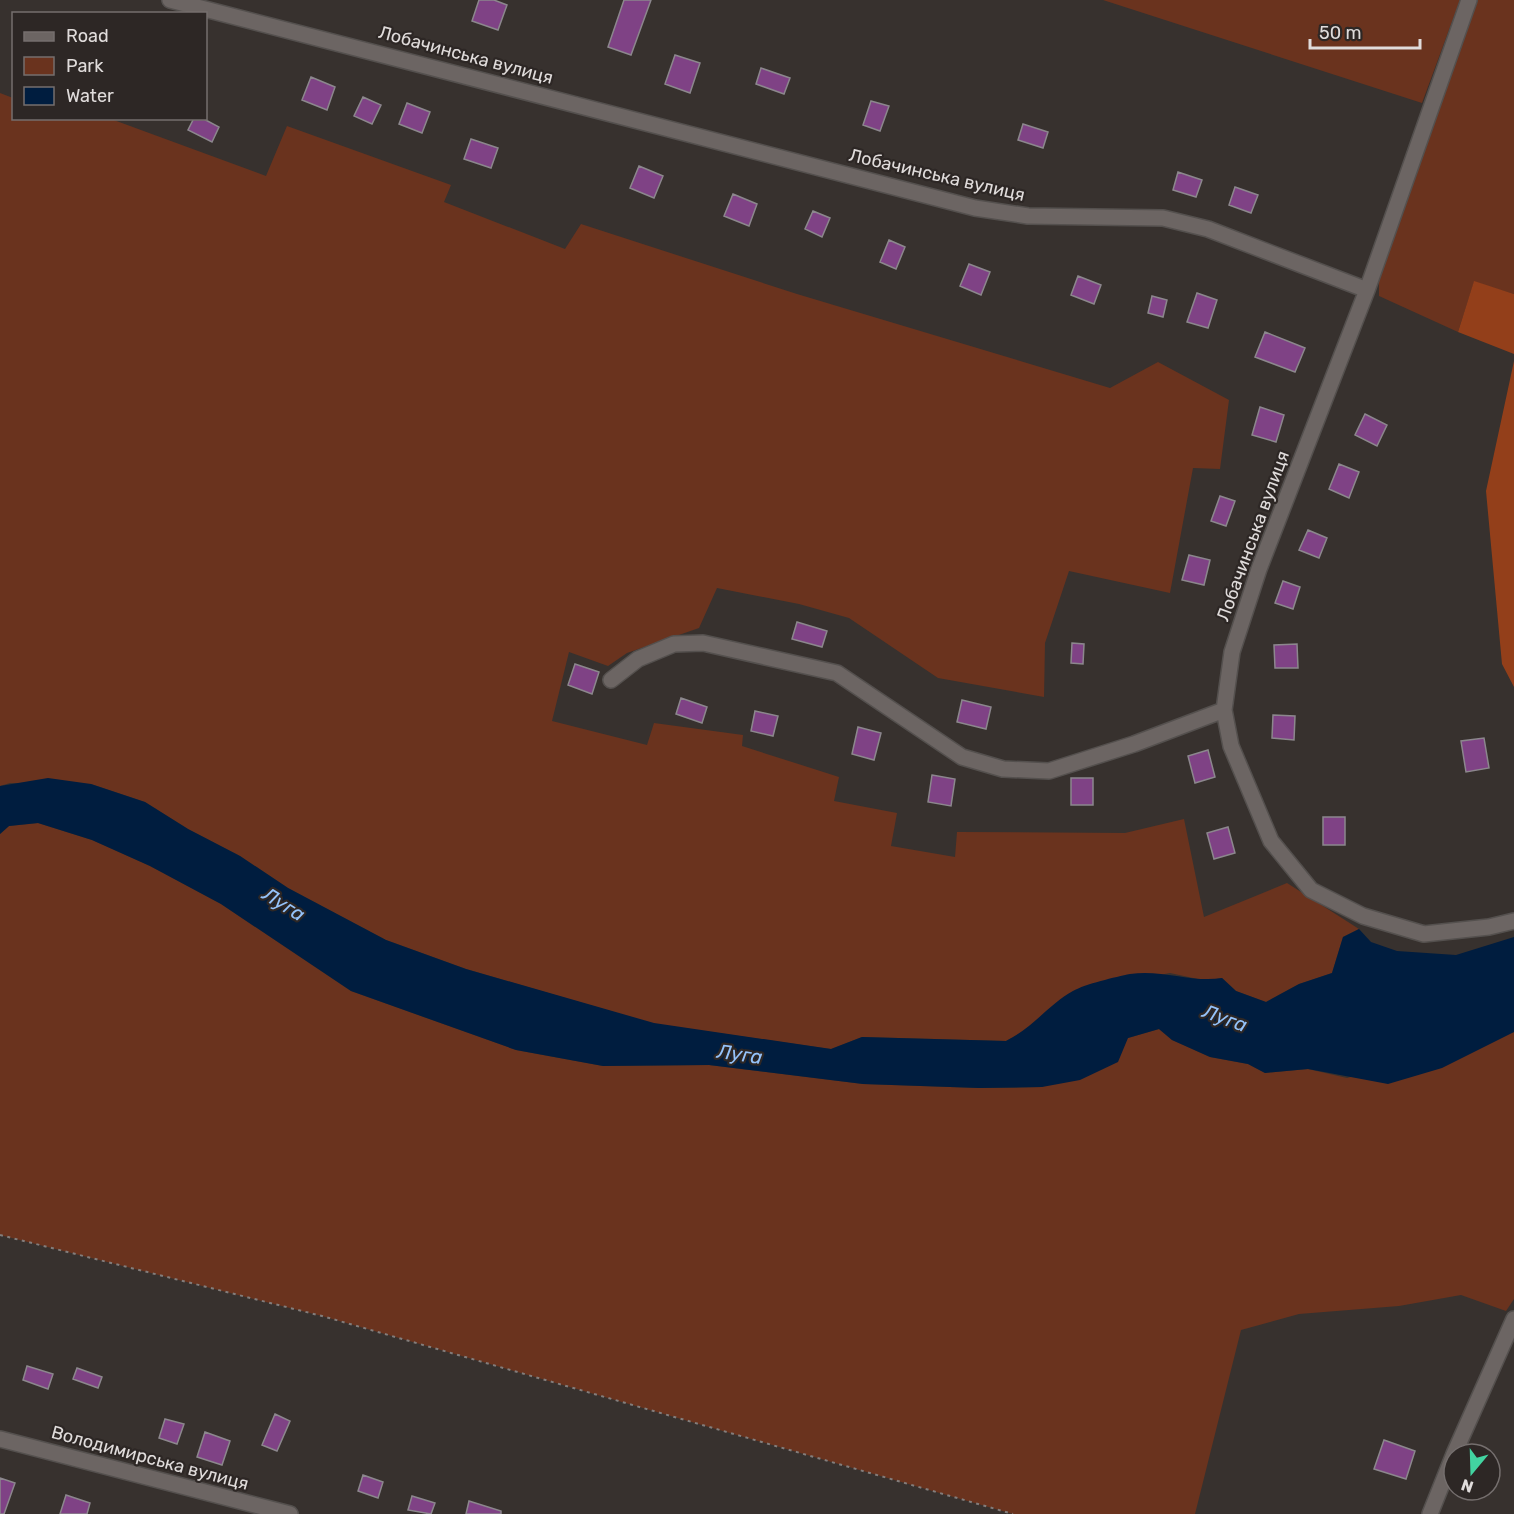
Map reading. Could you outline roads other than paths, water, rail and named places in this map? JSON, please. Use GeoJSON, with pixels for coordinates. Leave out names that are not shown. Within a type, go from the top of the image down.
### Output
{"type":"FeatureCollection","features":[{"type":"Feature","properties":{"kind":"street","name":"Лобачинська вулиця"},"geometry":{"type":"LineString","coordinates":[[170,0],[975,207],[1028,216],[1163,218],[1208,229],[1367,290],[1259,569],[1232,652],[1224,710],[1231,746],[1271,841],[1311,890],[1363,916],[1424,934],[1489,927],[1514,921]]}},
{"type":"Feature","properties":{"kind":"street"},"geometry":{"type":"LineString","coordinates":[[1367,290],[1469,0]]}},
{"type":"Feature","properties":{"kind":"street"},"geometry":{"type":"LineString","coordinates":[[611,680],[638,659],[674,644],[703,643],[781,660],[837,673],[962,757],[1003,769],[1049,771],[1134,744],[1224,710]]}},
{"type":"Feature","properties":{"kind":"street"},"geometry":{"type":"LineString","coordinates":[[1459,1442],[1514,1319]]}},
{"type":"Feature","properties":{"kind":"street","name":"Володимирська вулиця"},"geometry":{"type":"LineString","coordinates":[[0,1439],[290,1514]]}},
{"type":"Feature","properties":{"kind":"street"},"geometry":{"type":"LineString","coordinates":[[1430,1514],[1442,1484]]}},
{"type":"Feature","properties":{"kind":"water","name":"Луга"},"geometry":{"type":"Polygon","coordinates":[[[48,778],[91,784],[145,802],[188,829],[240,856],[288,888],[386,940],[466,969],[654,1023],[831,1049],[862,1037],[1006,1041],[1025,1029],[1064,996],[1078,988],[1130,974],[1154,973],[1199,979],[1222,978],[1236,991],[1266,1002],[1299,984],[1332,973],[1343,937],[1359,929],[1371,942],[1397,951],[1456,955],[1514,937],[1514,1032],[1442,1068],[1388,1084],[1308,1069],[1265,1073],[1248,1064],[1210,1057],[1172,1040],[1159,1029],[1128,1038],[1118,1062],[1080,1080],[1042,1087],[979,1088],[863,1084],[709,1065],[603,1066],[516,1050],[351,991],[221,904],[150,866],[92,840],[38,823],[9,826],[0,834],[0,786],[48,778]]]}}]}
